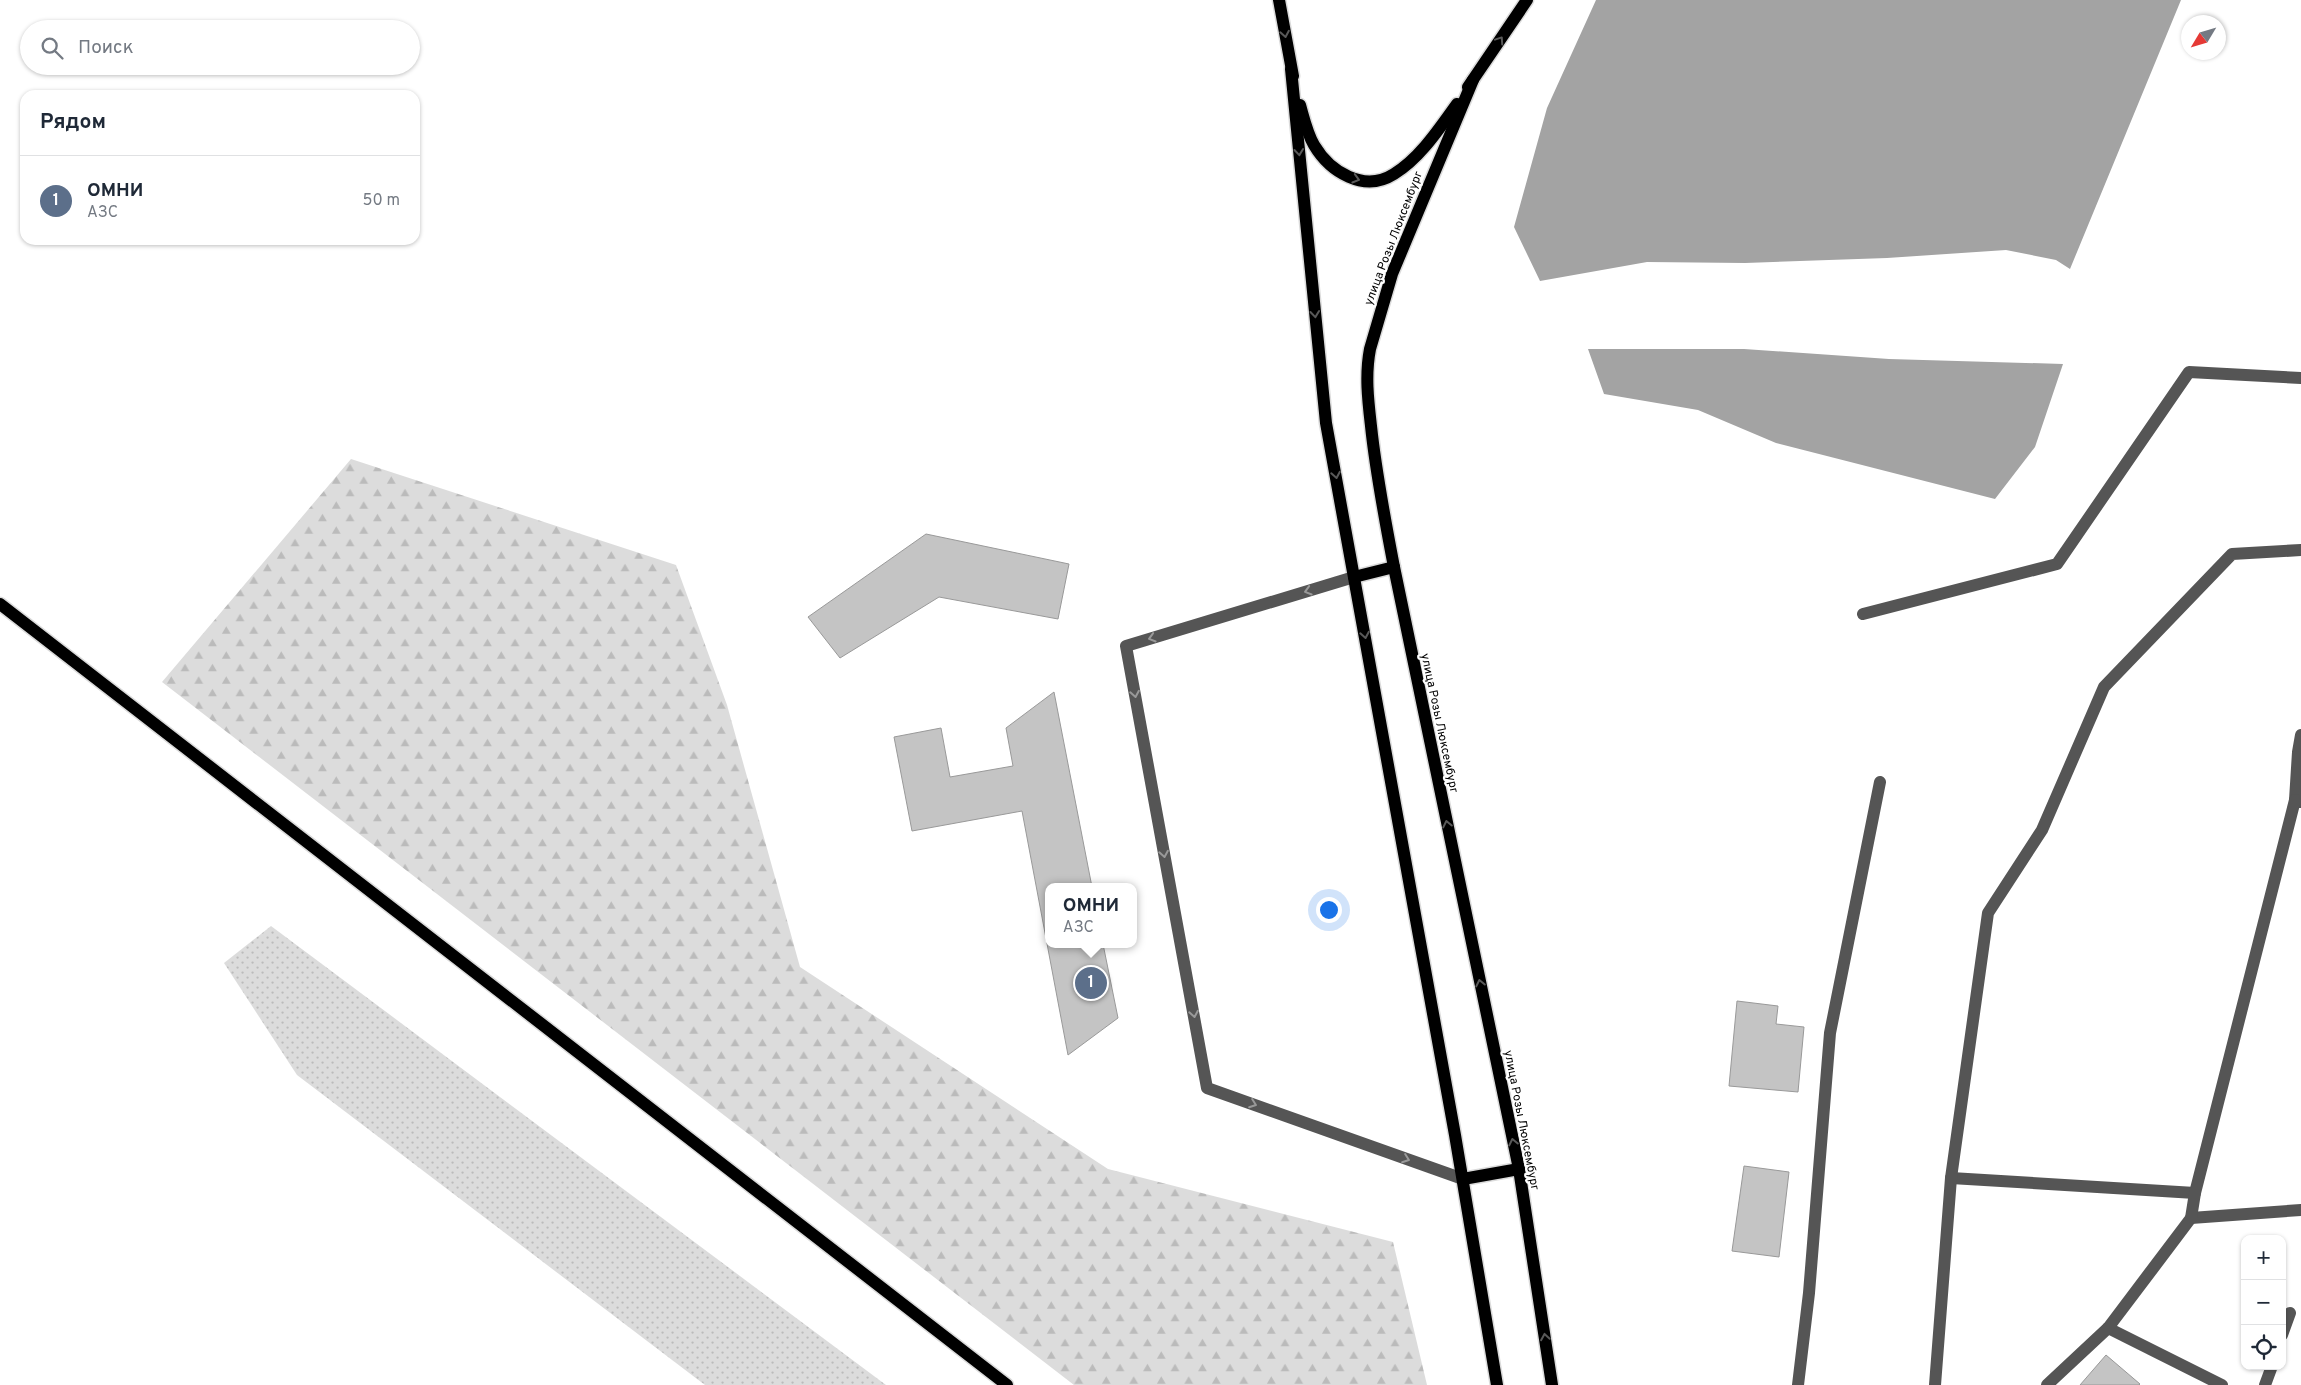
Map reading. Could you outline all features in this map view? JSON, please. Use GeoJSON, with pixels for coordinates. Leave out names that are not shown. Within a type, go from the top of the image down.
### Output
{"type":"FeatureCollection","features":[{"type":"Feature","properties":{"kind":"main road"},"geometry":{"type":"LineString","coordinates":[[1279,0],[1290,69],[1326,423],[1463,1179],[1497,1385]]}},
{"type":"Feature","properties":{"kind":"main road"},"geometry":{"type":"LineString","coordinates":[[1290,69],[1304,118],[1315,146],[1339,172],[1365,182],[1384,179],[1392,175],[1418,154],[1433,136],[1527,0]]}},
{"type":"Feature","properties":{"kind":"main road","name":"улица Розы Люксембург"},"geometry":{"type":"LineString","coordinates":[[1473,80],[1392,274],[1376,321],[1367,362],[1367,393],[1378,479],[1394,567],[1519,1169],[1552,1385]]}},
{"type":"Feature","properties":{"kind":"main road"},"geometry":{"type":"LineString","coordinates":[[1354,577],[1394,567]]}},
{"type":"Feature","properties":{"kind":"main road"},"geometry":{"type":"LineString","coordinates":[[0,604],[1007,1385]]}},
{"type":"Feature","properties":{"kind":"main road"},"geometry":{"type":"LineString","coordinates":[[1463,1179],[1519,1169]]}},
{"type":"Feature","properties":{"kind":"lane"},"geometry":{"type":"LineString","coordinates":[[1863,614],[2057,564],[2189,372],[2301,378]]}},
{"type":"Feature","properties":{"kind":"lane"},"geometry":{"type":"LineString","coordinates":[[1936,1385],[1951,1178],[1988,913],[2042,830],[2104,688],[2232,554],[2301,550]]}},
{"type":"Feature","properties":{"kind":"lane"},"geometry":{"type":"LineString","coordinates":[[1354,577],[1126,646],[1207,1088],[1463,1179]]}},
{"type":"Feature","properties":{"kind":"lane"},"geometry":{"type":"LineString","coordinates":[[2047,1385],[2108,1328],[2190,1218],[2298,801],[2298,752],[2301,735]]}},
{"type":"Feature","properties":{"kind":"lane"},"geometry":{"type":"LineString","coordinates":[[1798,1385],[1809,1293],[1830,1033],[1880,782]]}},
{"type":"Feature","properties":{"kind":"lane"},"geometry":{"type":"LineString","coordinates":[[1951,1178],[2195,1193]]}},
{"type":"Feature","properties":{"kind":"lane"},"geometry":{"type":"LineString","coordinates":[[2190,1218],[2301,1210]]}},
{"type":"Feature","properties":{"kind":"lane"},"geometry":{"type":"LineString","coordinates":[[2286,1325],[2290,1313]]}},
{"type":"Feature","properties":{"kind":"lane"},"geometry":{"type":"LineString","coordinates":[[2108,1328],[2222,1385]]}},
{"type":"Feature","properties":{"kind":"lane"},"geometry":{"type":"LineString","coordinates":[[2265,1385],[2271,1370]]}},
{"type":"Feature","properties":{"kind":"green space"},"geometry":{"type":"Polygon","coordinates":[[[351,459],[676,565],[727,705],[800,967],[1108,1169],[1393,1242],[1427,1385],[1074,1385],[162,682],[351,459]]]}},
{"type":"Feature","properties":{"kind":"green space"},"geometry":{"type":"Polygon","coordinates":[[[271,926],[886,1385],[705,1385],[297,1075],[224,963],[271,926]]]}},
{"type":"Feature","properties":{"kind":"shaded area"},"geometry":{"type":"Polygon","coordinates":[[[1596,0],[2181,0],[2070,269],[2056,260],[2006,250],[1887,258],[1745,263],[1647,262],[1540,281],[1514,227],[1547,108],[1596,0]]]}},
{"type":"Feature","properties":{"kind":"shaded area"},"geometry":{"type":"Polygon","coordinates":[[[1588,349],[1744,349],[1889,359],[2063,364],[2035,447],[1995,499],[1776,443],[1698,410],[1604,394],[1588,349]]]}},
{"type":"Feature","properties":{"kind":"building"},"geometry":{"type":"Polygon","coordinates":[[[926,534],[1069,564],[1058,619],[939,597],[840,658],[808,617],[926,534]]]}},
{"type":"Feature","properties":{"kind":"building"},"geometry":{"type":"Polygon","coordinates":[[[1054,692],[1091,883],[1045,883],[1045,933],[1022,811],[912,831],[894,737],[941,728],[950,777],[1013,766],[1006,728],[1054,692]]]}},
{"type":"Feature","properties":{"kind":"building"},"geometry":{"type":"Polygon","coordinates":[[[1048,948],[1104,948],[1118,1018],[1068,1055],[1048,948]]]}},
{"type":"Feature","properties":{"kind":"building"},"geometry":{"type":"Polygon","coordinates":[[[1737,1001],[1778,1006],[1776,1024],[1804,1027],[1798,1092],[1729,1086],[1737,1001]]]}},
{"type":"Feature","properties":{"kind":"building"},"geometry":{"type":"Polygon","coordinates":[[[1744,1166],[1789,1172],[1779,1257],[1732,1251],[1744,1166]]]}},
{"type":"Feature","properties":{"kind":"building"},"geometry":{"type":"Polygon","coordinates":[[[2106,1355],[2140,1384],[2080,1385],[2106,1355]]]}},
{"type":"Feature","properties":{"kind":"place","name":"ОМНИ"},"geometry":{"type":"Point","coordinates":[1091,983]}}]}
